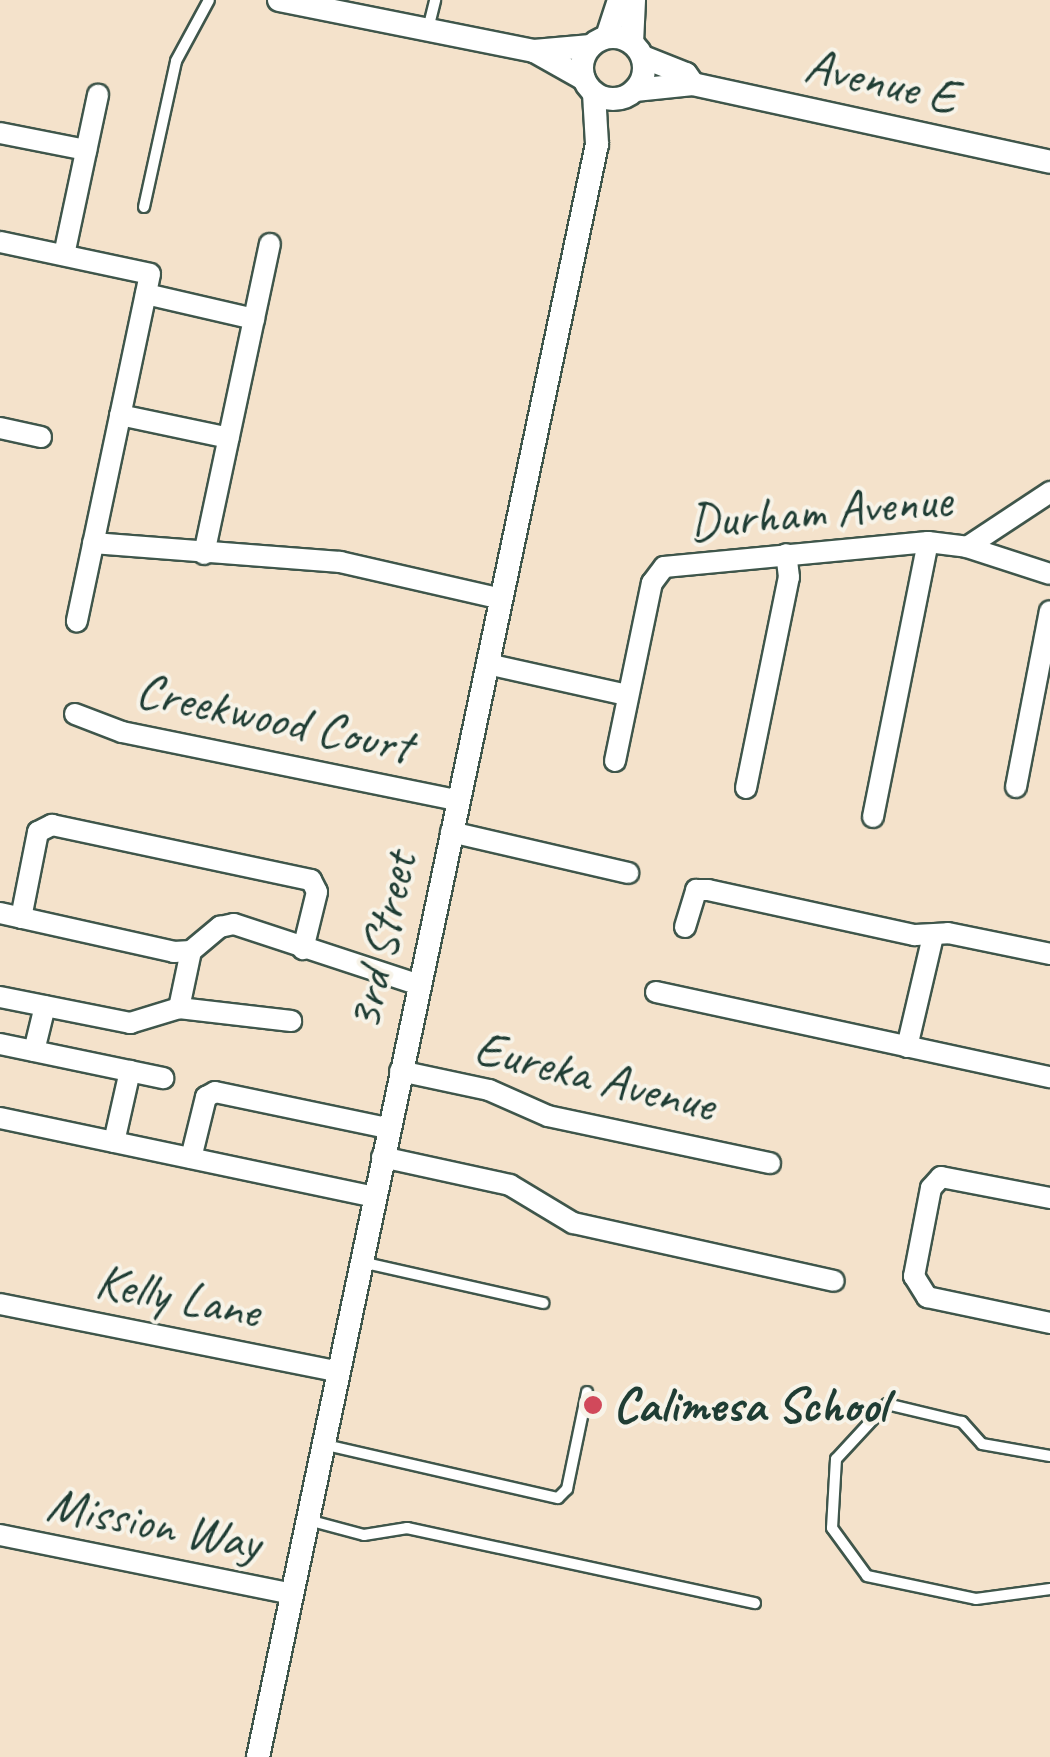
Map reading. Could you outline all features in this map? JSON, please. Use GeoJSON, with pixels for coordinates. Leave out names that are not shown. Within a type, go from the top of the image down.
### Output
{"type":"FeatureCollection","features":[{"type":"Feature","properties":{"kind":"street"},"geometry":{"type":"LineString","coordinates":[[280,0],[534,51],[599,41],[619,0]]}},
{"type":"Feature","properties":{"kind":"street"},"geometry":{"type":"LineString","coordinates":[[634,0],[637,50]]}},
{"type":"Feature","properties":{"kind":"street","name":"Avenue E"},"geometry":{"type":"LineString","coordinates":[[599,41],[637,50],[686,74],[693,84]]}},
{"type":"Feature","properties":{"kind":"street","name":"3rd Street"},"geometry":{"type":"LineString","coordinates":[[597,144],[589,86],[599,41]]}},
{"type":"Feature","properties":{"kind":"street","name":"3rd Street"},"geometry":{"type":"LineString","coordinates":[[258,1757],[417,984],[597,144],[628,94],[637,50]]}},
{"type":"Feature","properties":{"kind":"street"},"geometry":{"type":"LineString","coordinates":[[534,51],[589,86]]}},
{"type":"Feature","properties":{"kind":"street","name":"Avenue E"},"geometry":{"type":"LineString","coordinates":[[589,86],[628,94],[693,84],[1050,162]]}},
{"type":"Feature","properties":{"kind":"street"},"geometry":{"type":"LineString","coordinates":[[64,255],[98,95]]}},
{"type":"Feature","properties":{"kind":"street"},"geometry":{"type":"LineString","coordinates":[[0,132],[86,150]]}},
{"type":"Feature","properties":{"kind":"street"},"geometry":{"type":"LineString","coordinates":[[0,242],[150,274],[77,621]]}},
{"type":"Feature","properties":{"kind":"street"},"geometry":{"type":"LineString","coordinates":[[204,554],[270,244]]}},
{"type":"Feature","properties":{"kind":"street"},"geometry":{"type":"LineString","coordinates":[[146,294],[254,319]]}},
{"type":"Feature","properties":{"kind":"street"},"geometry":{"type":"LineString","coordinates":[[120,415],[229,438]]}},
{"type":"Feature","properties":{"kind":"street"},"geometry":{"type":"LineString","coordinates":[[0,428],[41,437]]}},
{"type":"Feature","properties":{"kind":"street","name":"Durham Avenue"},"geometry":{"type":"LineString","coordinates":[[615,761],[652,583],[664,567],[928,542],[967,547],[1050,492]]}},
{"type":"Feature","properties":{"kind":"street"},"geometry":{"type":"LineString","coordinates":[[873,817],[928,542]]}},
{"type":"Feature","properties":{"kind":"street"},"geometry":{"type":"LineString","coordinates":[[94,543],[340,562],[500,599]]}},
{"type":"Feature","properties":{"kind":"street"},"geometry":{"type":"LineString","coordinates":[[967,547],[1050,574]]}},
{"type":"Feature","properties":{"kind":"street"},"geometry":{"type":"LineString","coordinates":[[746,788],[789,577],[786,554]]}},
{"type":"Feature","properties":{"kind":"street"},"geometry":{"type":"LineString","coordinates":[[1016,787],[1050,611]]}},
{"type":"Feature","properties":{"kind":"street"},"geometry":{"type":"LineString","coordinates":[[487,664],[627,695]]}},
{"type":"Feature","properties":{"kind":"street","name":"Creekwood Court"},"geometry":{"type":"LineString","coordinates":[[75,714],[122,732],[458,800]]}},
{"type":"Feature","properties":{"kind":"street"},"geometry":{"type":"LineString","coordinates":[[191,951],[10,915],[38,832],[52,825],[311,880],[317,892],[303,949]]}},
{"type":"Feature","properties":{"kind":"street"},"geometry":{"type":"LineString","coordinates":[[450,832],[628,873]]}},
{"type":"Feature","properties":{"kind":"street"},"geometry":{"type":"LineString","coordinates":[[685,926],[696,890],[708,890],[933,936],[948,933],[1050,954]]}},
{"type":"Feature","properties":{"kind":"street"},"geometry":{"type":"LineString","coordinates":[[179,1008],[191,951],[220,926],[234,924],[417,984]]}},
{"type":"Feature","properties":{"kind":"street"},"geometry":{"type":"LineString","coordinates":[[907,1046],[933,936]]}},
{"type":"Feature","properties":{"kind":"street"},"geometry":{"type":"LineString","coordinates":[[656,992],[1050,1078]]}},
{"type":"Feature","properties":{"kind":"street"},"geometry":{"type":"LineString","coordinates":[[0,997],[130,1023],[179,1008],[291,1021]]}},
{"type":"Feature","properties":{"kind":"street"},"geometry":{"type":"LineString","coordinates":[[34,1051],[45,1006]]}},
{"type":"Feature","properties":{"kind":"street"},"geometry":{"type":"LineString","coordinates":[[0,1044],[163,1078]]}},
{"type":"Feature","properties":{"kind":"street"},"geometry":{"type":"LineString","coordinates":[[114,1142],[130,1070]]}},
{"type":"Feature","properties":{"kind":"street","name":"Eureka Avenue"},"geometry":{"type":"LineString","coordinates":[[400,1071],[489,1090],[548,1116],[770,1163]]}},
{"type":"Feature","properties":{"kind":"street"},"geometry":{"type":"LineString","coordinates":[[192,1158],[206,1097],[215,1092],[388,1128]]}},
{"type":"Feature","properties":{"kind":"street"},"geometry":{"type":"LineString","coordinates":[[0,1118],[374,1197]]}},
{"type":"Feature","properties":{"kind":"street"},"geometry":{"type":"LineString","coordinates":[[382,1157],[510,1186],[573,1222],[834,1281]]}},
{"type":"Feature","properties":{"kind":"street"},"geometry":{"type":"LineString","coordinates":[[1050,1198],[940,1177],[931,1188],[914,1276],[926,1296],[1050,1323]]}},
{"type":"Feature","properties":{"kind":"street","name":"Kelly Lane"},"geometry":{"type":"LineString","coordinates":[[0,1304],[339,1372]]}},
{"type":"Feature","properties":{"kind":"street","name":"Mission Way"},"geometry":{"type":"LineString","coordinates":[[0,1535],[292,1594]]}},
{"type":"Feature","properties":{"kind":"lane"},"geometry":{"type":"LineString","coordinates":[[144,207],[176,62],[209,0]]}},
{"type":"Feature","properties":{"kind":"lane"},"geometry":{"type":"LineString","coordinates":[[428,30],[435,0]]}},
{"type":"Feature","properties":{"kind":"lane"},"geometry":{"type":"LineString","coordinates":[[360,1262],[543,1302]]}},
{"type":"Feature","properties":{"kind":"lane"},"geometry":{"type":"LineString","coordinates":[[325,1445],[558,1498],[567,1489],[587,1392]]}},
{"type":"Feature","properties":{"kind":"lane"},"geometry":{"type":"LineString","coordinates":[[1050,1456],[982,1444],[962,1422],[888,1404],[836,1459],[832,1528],[868,1576],[976,1599],[1050,1588]]}},
{"type":"Feature","properties":{"kind":"lane"},"geometry":{"type":"LineString","coordinates":[[308,1520],[364,1536],[407,1528],[755,1603]]}},
{"type":"Feature","properties":{"kind":"place","name":"Calimesa School"},"geometry":{"type":"Point","coordinates":[593,1405]}}]}
